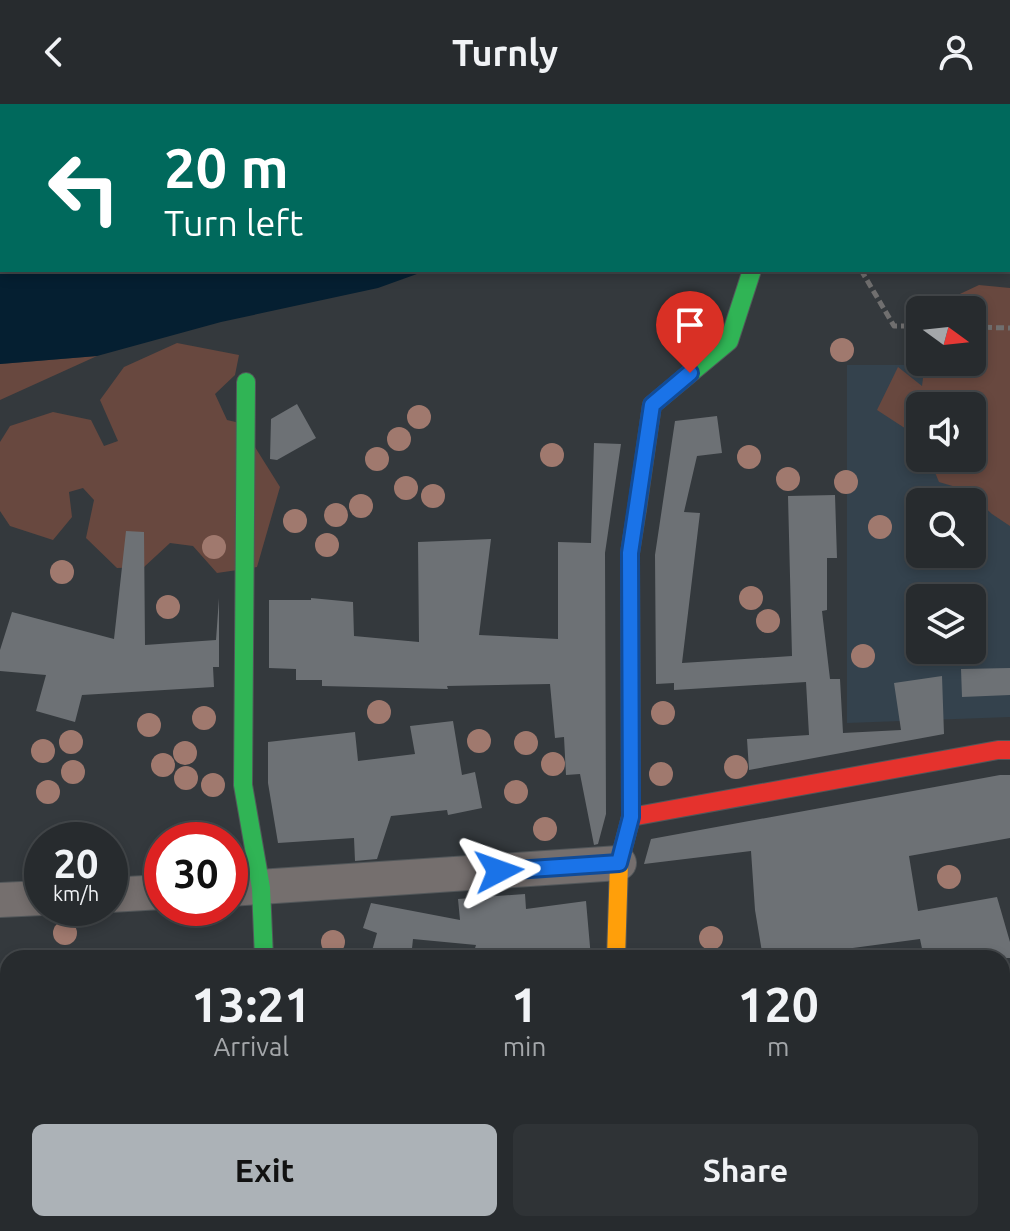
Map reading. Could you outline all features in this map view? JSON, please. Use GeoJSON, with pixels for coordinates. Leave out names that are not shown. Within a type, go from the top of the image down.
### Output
{"type":"FeatureCollection","features":[{"type":"Feature","properties":{"kind":"street"},"geometry":{"type":"LineString","coordinates":[[616,950],[619,863],[631,817],[630,553],[652,405],[729,341],[751,272]]}},
{"type":"Feature","properties":{"kind":"street"},"geometry":{"type":"LineString","coordinates":[[244,822],[246,382]]}},
{"type":"Feature","properties":{"kind":"street"},"geometry":{"type":"LineString","coordinates":[[631,817],[1010,750]]}},
{"type":"Feature","properties":{"kind":"street"},"geometry":{"type":"LineString","coordinates":[[248,888],[619,863]]}},
{"type":"Feature","properties":{"kind":"street"},"geometry":{"type":"LineString","coordinates":[[0,900],[24,899]]}},
{"type":"Feature","properties":{"kind":"street"},"geometry":{"type":"LineString","coordinates":[[248,899],[262,950]]}},
{"type":"Feature","properties":{"kind":"path"},"geometry":{"type":"LineString","coordinates":[[862,272],[894,326],[906,326]]}},
{"type":"Feature","properties":{"kind":"path"},"geometry":{"type":"LineString","coordinates":[[986,327],[1010,328]]}},
{"type":"Feature","properties":{"kind":"shaded area"},"geometry":{"type":"Polygon","coordinates":[[[979,285],[1010,288],[1010,526],[986,508],[986,488],[959,488],[939,482],[935,472],[986,472],[986,392],[906,392],[906,429],[877,410],[898,367],[922,386],[923,376],[986,376],[986,296],[956,296],[979,285]]]}},
{"type":"Feature","properties":{"kind":"shaded area"},"geometry":{"type":"Polygon","coordinates":[[[177,343],[239,355],[235,375],[215,394],[227,420],[240,423],[280,487],[257,567],[217,573],[193,546],[170,543],[144,567],[117,568],[86,538],[94,500],[83,488],[69,492],[72,517],[53,540],[10,526],[0,511],[0,442],[10,426],[53,412],[91,420],[104,446],[118,441],[100,400],[124,367],[177,343]]]}},
{"type":"Feature","properties":{"kind":"shaded area"},"geometry":{"type":"Polygon","coordinates":[[[97,356],[0,400],[0,364],[97,356]]]}},
{"type":"Feature","properties":{"kind":"shaded area"},"geometry":{"type":"Polygon","coordinates":[[[847,365],[906,365],[906,376],[986,376],[986,365],[1010,365],[1010,717],[847,723],[847,365]]]}},
{"type":"Feature","properties":{"kind":"water"},"geometry":{"type":"Polygon","coordinates":[[[0,272],[422,272],[378,288],[221,322],[97,356],[0,364],[0,272]]]}},
{"type":"Feature","properties":{"kind":"building"},"geometry":{"type":"Polygon","coordinates":[[[297,404],[316,438],[277,460],[270,459],[271,419],[297,404]]]}},
{"type":"Feature","properties":{"kind":"building"},"geometry":{"type":"Polygon","coordinates":[[[717,416],[722,453],[697,456],[684,512],[700,513],[682,663],[792,656],[788,496],[835,495],[837,558],[827,558],[827,610],[822,611],[830,679],[840,679],[843,733],[901,730],[894,683],[942,676],[944,734],[749,770],[747,739],[809,735],[806,682],[674,690],[674,683],[656,684],[655,555],[675,421],[717,416]]]}},
{"type":"Feature","properties":{"kind":"building"},"geometry":{"type":"Polygon","coordinates":[[[594,443],[621,444],[605,553],[606,814],[598,844],[594,845],[580,774],[566,775],[564,737],[555,738],[550,684],[447,686],[448,689],[322,686],[322,680],[296,680],[296,669],[269,668],[269,600],[311,598],[353,602],[354,636],[419,642],[418,542],[491,539],[479,635],[558,639],[558,542],[591,543],[594,443]]]}},
{"type":"Feature","properties":{"kind":"building"},"geometry":{"type":"Polygon","coordinates":[[[126,531],[144,532],[145,645],[216,640],[219,598],[219,667],[213,667],[214,687],[82,695],[75,722],[36,711],[46,675],[0,671],[0,650],[12,612],[114,639],[126,531]]]}},
{"type":"Feature","properties":{"kind":"building"},"geometry":{"type":"Polygon","coordinates":[[[1010,668],[1010,695],[962,697],[961,669],[1010,668]]]}},
{"type":"Feature","properties":{"kind":"building"},"geometry":{"type":"Polygon","coordinates":[[[453,721],[462,775],[475,772],[482,808],[448,815],[447,810],[391,816],[377,859],[355,861],[354,838],[278,843],[268,783],[268,742],[355,732],[358,761],[415,754],[410,726],[453,721]]]}},
{"type":"Feature","properties":{"kind":"building"},"geometry":{"type":"Polygon","coordinates":[[[1010,775],[1010,838],[909,856],[918,911],[997,897],[1010,950],[922,950],[920,939],[838,950],[762,950],[751,851],[644,864],[651,839],[1010,775]]]}},
{"type":"Feature","properties":{"kind":"building"},"geometry":{"type":"Polygon","coordinates":[[[525,894],[526,909],[586,901],[590,950],[474,950],[476,945],[413,939],[412,950],[372,950],[377,933],[363,928],[371,903],[460,920],[458,899],[525,894]]]}},
{"type":"Feature","properties":{"kind":"traffic: fast"},"geometry":{"type":"LineString","coordinates":[[637,509],[652,405],[729,341],[751,272]]}},
{"type":"Feature","properties":{"kind":"traffic: fast"},"geometry":{"type":"LineString","coordinates":[[246,382],[243,785],[261,888],[264,950]]}},
{"type":"Feature","properties":{"kind":"traffic: slow"},"geometry":{"type":"LineString","coordinates":[[616,950],[619,863],[631,817],[630,553],[637,509]]}},
{"type":"Feature","properties":{"kind":"traffic: jam"},"geometry":{"type":"LineString","coordinates":[[631,817],[1010,750]]}},
{"type":"Feature","properties":{"kind":"route"},"geometry":{"type":"LineString","coordinates":[[499,871],[619,863],[631,817],[630,553],[647,435],[652,405],[690,373]]}}]}
